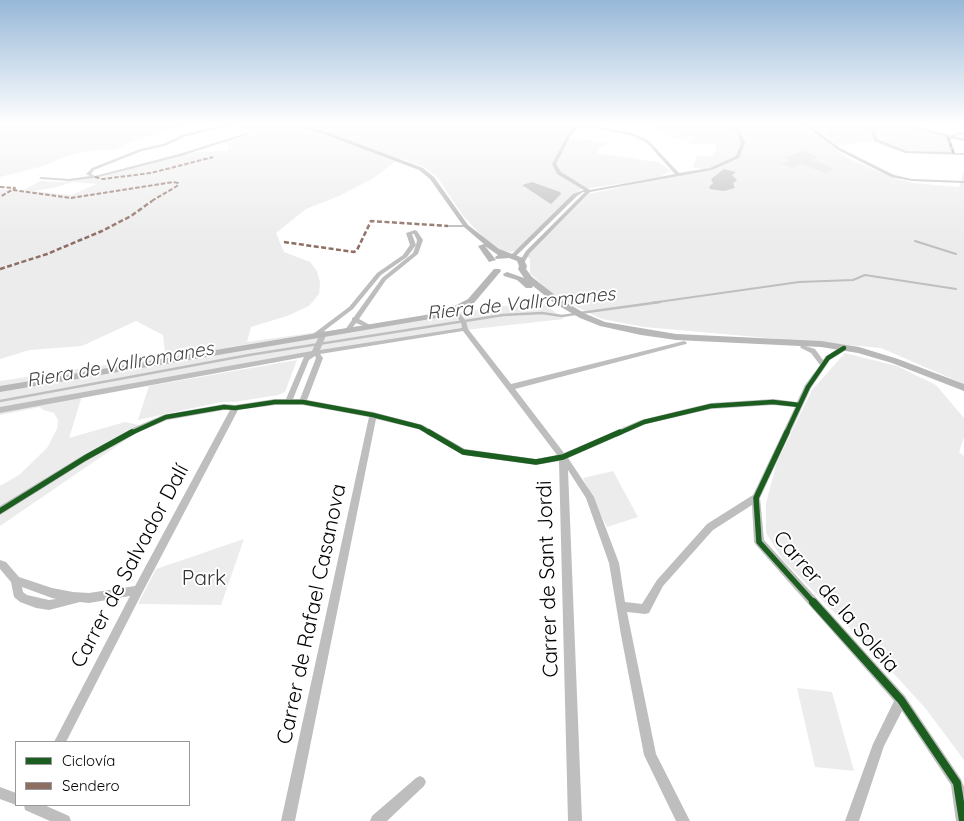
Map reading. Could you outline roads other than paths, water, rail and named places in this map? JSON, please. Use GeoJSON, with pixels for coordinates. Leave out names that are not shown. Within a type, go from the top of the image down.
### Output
{"type":"FeatureCollection","features":[{"type":"Feature","properties":{"kind":"main road"},"geometry":{"type":"LineString","coordinates":[[402,161],[426,172],[435,182],[462,227],[496,251],[509,256],[522,265],[529,279],[561,307]]}},
{"type":"Feature","properties":{"kind":"main road"},"geometry":{"type":"LineString","coordinates":[[435,182],[453,219],[484,249],[492,260]]}},
{"type":"Feature","properties":{"kind":"main road"},"geometry":{"type":"LineString","coordinates":[[492,260],[509,256]]}},
{"type":"Feature","properties":{"kind":"main road"},"geometry":{"type":"LineString","coordinates":[[492,260],[490,267],[496,271],[520,278],[561,307],[614,332],[702,344],[844,348]]}},
{"type":"Feature","properties":{"kind":"main road"},"geometry":{"type":"LineString","coordinates":[[507,274],[516,272],[522,265]]}},
{"type":"Feature","properties":{"kind":"main road"},"geometry":{"type":"LineString","coordinates":[[0,389],[445,314],[455,311],[471,301],[496,271]]}},
{"type":"Feature","properties":{"kind":"main road"},"geometry":{"type":"LineString","coordinates":[[580,317],[617,327],[676,336],[821,344],[844,348],[882,356],[964,388]]}},
{"type":"Feature","properties":{"kind":"main road"},"geometry":{"type":"LineString","coordinates":[[676,336],[702,344]]}},
{"type":"Feature","properties":{"kind":"street"},"geometry":{"type":"LineString","coordinates":[[95,177],[88,174],[93,168],[111,161]]}},
{"type":"Feature","properties":{"kind":"street"},"geometry":{"type":"LineString","coordinates":[[41,178],[70,180],[95,177],[156,161]]}},
{"type":"Feature","properties":{"kind":"street"},"geometry":{"type":"LineString","coordinates":[[555,161],[554,164],[559,173],[589,191]]}},
{"type":"Feature","properties":{"kind":"street"},"geometry":{"type":"LineString","coordinates":[[665,161],[678,175]]}},
{"type":"Feature","properties":{"kind":"street"},"geometry":{"type":"LineString","coordinates":[[509,256],[582,191],[711,169],[728,161]]}},
{"type":"Feature","properties":{"kind":"street"},"geometry":{"type":"LineString","coordinates":[[864,161],[893,176],[912,180],[964,182]]}},
{"type":"Feature","properties":{"kind":"street"},"geometry":{"type":"LineString","coordinates":[[522,265],[528,252],[589,191]]}},
{"type":"Feature","properties":{"kind":"street"},"geometry":{"type":"LineString","coordinates":[[453,219],[453,222],[448,226],[462,227]]}},
{"type":"Feature","properties":{"kind":"street"},"geometry":{"type":"LineString","coordinates":[[289,401],[306,359],[315,354],[320,334],[332,323],[359,301],[379,274],[405,256],[413,245],[409,234],[415,232],[420,240],[415,254],[384,279],[344,330],[332,323]]}},
{"type":"Feature","properties":{"kind":"street","name":"Carrer de Sant Jordi"},"geometry":{"type":"LineString","coordinates":[[455,311],[464,322],[465,329],[562,457],[575,821]]}},
{"type":"Feature","properties":{"kind":"street"},"geometry":{"type":"LineString","coordinates":[[354,319],[368,326]]}},
{"type":"Feature","properties":{"kind":"street"},"geometry":{"type":"LineString","coordinates":[[0,410],[465,329]]}},
{"type":"Feature","properties":{"kind":"street"},"geometry":{"type":"LineString","coordinates":[[510,387],[684,342]]}},
{"type":"Feature","properties":{"kind":"street"},"geometry":{"type":"LineString","coordinates":[[803,347],[813,351],[823,365]]}},
{"type":"Feature","properties":{"kind":"street","name":"Carrer de la Soleia"},"geometry":{"type":"LineString","coordinates":[[844,348],[828,358],[799,405],[756,498],[759,542],[901,700],[958,783],[963,821]]}},
{"type":"Feature","properties":{"kind":"street"},"geometry":{"type":"LineString","coordinates":[[303,402],[320,358],[315,354]]}},
{"type":"Feature","properties":{"kind":"street"},"geometry":{"type":"LineString","coordinates":[[0,510],[85,458],[136,430],[166,417],[224,407],[235,408],[289,401],[373,414],[420,428],[463,452],[536,462],[562,457],[644,422],[711,406],[773,402],[799,405]]}},
{"type":"Feature","properties":{"kind":"street","name":"Carrer de Salvador Dalí"},"geometry":{"type":"LineString","coordinates":[[61,741],[235,408]]}},
{"type":"Feature","properties":{"kind":"street","name":"Carrer de Rafael Casanova"},"geometry":{"type":"LineString","coordinates":[[288,821],[373,414]]}},
{"type":"Feature","properties":{"kind":"street"},"geometry":{"type":"LineString","coordinates":[[562,457],[590,497],[614,563],[650,756],[683,821]]}},
{"type":"Feature","properties":{"kind":"street"},"geometry":{"type":"LineString","coordinates":[[621,606],[645,608],[660,583],[710,527],[756,498]]}},
{"type":"Feature","properties":{"kind":"street"},"geometry":{"type":"LineString","coordinates":[[0,564],[3,564],[16,580],[18,594],[24,599],[36,603],[49,605],[80,598],[138,590]]}},
{"type":"Feature","properties":{"kind":"street"},"geometry":{"type":"LineString","coordinates":[[16,580],[52,593],[80,598]]}},
{"type":"Feature","properties":{"kind":"street"},"geometry":{"type":"LineString","coordinates":[[852,821],[879,744],[901,700]]}},
{"type":"Feature","properties":{"kind":"street"},"geometry":{"type":"LineString","coordinates":[[378,821],[420,782]]}},
{"type":"Feature","properties":{"kind":"street"},"geometry":{"type":"LineString","coordinates":[[0,794],[15,800]]}},
{"type":"Feature","properties":{"kind":"street"},"geometry":{"type":"LineString","coordinates":[[32,806],[64,821]]}},
{"type":"Feature","properties":{"kind":"waterway"},"geometry":{"type":"LineString","coordinates":[[915,241],[956,254]]}},
{"type":"Feature","properties":{"kind":"waterway","name":"Riera de Vallromanes"},"geometry":{"type":"LineString","coordinates":[[651,303],[799,282],[853,280],[865,275],[956,289]]}},
{"type":"Feature","properties":{"kind":"waterway","name":"Riera de Vallromanes"},"geometry":{"type":"LineString","coordinates":[[580,313],[660,302]]}},
{"type":"Feature","properties":{"kind":"waterway","name":"Riera de Vallromanes"},"geometry":{"type":"LineString","coordinates":[[0,401],[249,355],[503,315],[542,313],[562,316],[575,314]]}},
{"type":"Feature","properties":{"kind":"park label","name":"Park"},"geometry":{"type":"Point","coordinates":[204,579]}}]}
